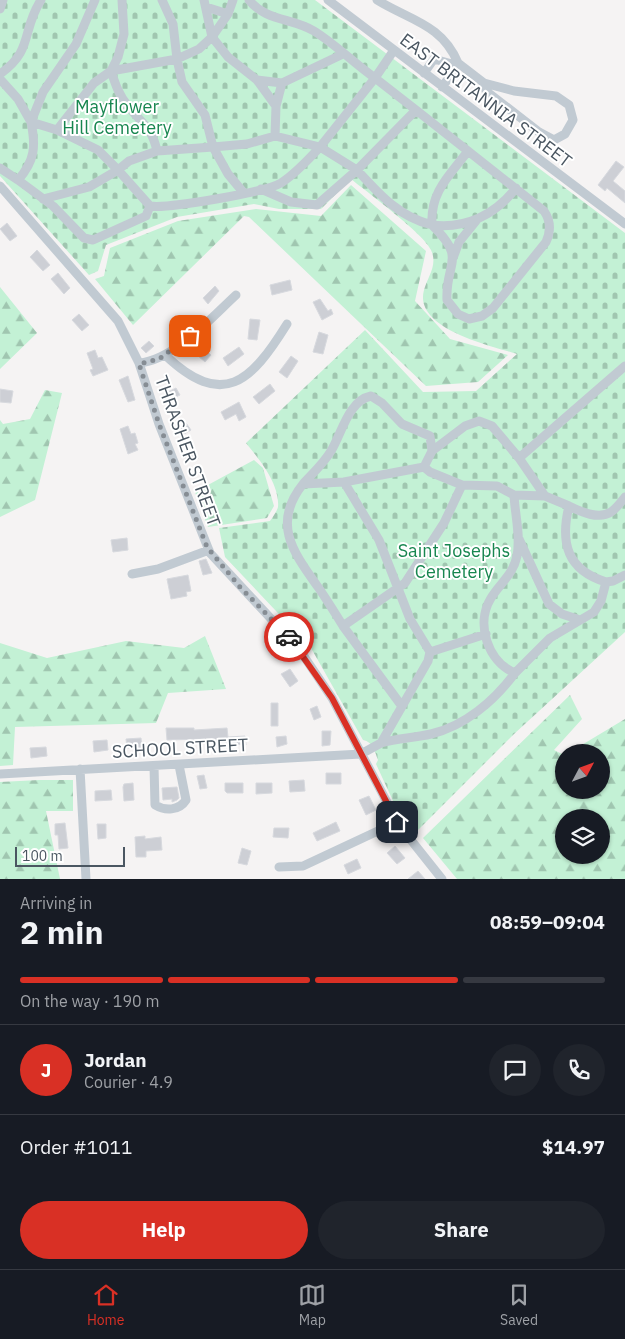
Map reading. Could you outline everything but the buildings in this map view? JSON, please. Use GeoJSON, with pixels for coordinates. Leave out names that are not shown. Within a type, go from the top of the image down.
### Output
{"type":"FeatureCollection","features":[{"type":"Feature","properties":{"kind":"street"},"geometry":{"type":"LineString","coordinates":[[0,9],[3,0]]}},
{"type":"Feature","properties":{"kind":"street"},"geometry":{"type":"LineString","coordinates":[[0,74],[22,53],[32,18],[41,0]]}},
{"type":"Feature","properties":{"kind":"street"},"geometry":{"type":"LineString","coordinates":[[31,122],[43,92],[76,44],[95,0]]}},
{"type":"Feature","properties":{"kind":"street"},"geometry":{"type":"LineString","coordinates":[[111,71],[118,57],[124,34],[122,0]]}},
{"type":"Feature","properties":{"kind":"street"},"geometry":{"type":"LineString","coordinates":[[162,0],[173,24],[182,82],[205,115],[213,147],[223,167],[243,192]]}},
{"type":"Feature","properties":{"kind":"street"},"geometry":{"type":"LineString","coordinates":[[57,130],[94,83],[111,71],[177,59],[199,49],[212,38],[228,14],[233,0]]}},
{"type":"Feature","properties":{"kind":"street"},"geometry":{"type":"LineString","coordinates":[[249,0],[259,11],[312,30],[516,188],[544,211],[548,217],[550,233],[546,242],[499,300],[482,316],[469,319],[463,317],[454,310],[447,300],[453,258],[459,242],[476,220],[506,200],[516,188]]}},
{"type":"Feature","properties":{"kind":"street","name":"EAST BRITANNIA STREET"},"geometry":{"type":"LineString","coordinates":[[328,0],[625,224]]}},
{"type":"Feature","properties":{"kind":"street"},"geometry":{"type":"LineString","coordinates":[[377,0],[416,20],[438,34],[447,43],[455,64],[454,71],[442,87]]}},
{"type":"Feature","properties":{"kind":"street"},"geometry":{"type":"LineString","coordinates":[[205,3],[228,14]]}},
{"type":"Feature","properties":{"kind":"street"},"geometry":{"type":"LineString","coordinates":[[205,3],[212,38],[228,57],[257,80],[276,106]]}},
{"type":"Feature","properties":{"kind":"street"},"geometry":{"type":"LineString","coordinates":[[31,122],[57,130],[98,150],[150,206],[160,208],[261,189],[281,183],[320,147],[375,78],[394,50]]}},
{"type":"Feature","properties":{"kind":"street"},"geometry":{"type":"LineString","coordinates":[[257,80],[282,82],[343,54]]}},
{"type":"Feature","properties":{"kind":"street"},"geometry":{"type":"LineString","coordinates":[[424,73],[434,59],[455,64],[484,83],[514,90],[556,96],[569,105],[573,120],[565,134],[554,140],[540,132],[486,91],[484,83]]}},
{"type":"Feature","properties":{"kind":"street"},"geometry":{"type":"LineString","coordinates":[[111,71],[125,102],[151,130],[157,151]]}},
{"type":"Feature","properties":{"kind":"street"},"geometry":{"type":"LineString","coordinates":[[0,79],[18,99],[31,122],[35,150],[29,166],[18,180]]}},
{"type":"Feature","properties":{"kind":"street"},"geometry":{"type":"LineString","coordinates":[[275,136],[276,106],[282,82]]}},
{"type":"Feature","properties":{"kind":"street"},"geometry":{"type":"LineString","coordinates":[[261,189],[291,202],[316,205],[357,170],[416,110]]}},
{"type":"Feature","properties":{"kind":"street"},"geometry":{"type":"LineString","coordinates":[[43,199],[88,187],[118,170],[129,161],[157,151],[247,144],[275,136],[320,147],[357,170],[400,212],[416,221],[432,225],[456,225],[476,220]]}},
{"type":"Feature","properties":{"kind":"street"},"geometry":{"type":"LineString","coordinates":[[453,258],[442,235],[432,225],[432,209],[437,192],[468,151]]}},
{"type":"Feature","properties":{"kind":"street"},"geometry":{"type":"LineString","coordinates":[[0,168],[43,199],[88,240],[146,216],[150,206]]}},
{"type":"Feature","properties":{"kind":"street","name":"THRASHER STREET"},"geometry":{"type":"LineString","coordinates":[[0,186],[112,313],[139,364],[159,424],[209,550],[240,587],[279,624],[299,649],[332,698],[397,822],[442,879]]}},
{"type":"Feature","properties":{"kind":"street"},"geometry":{"type":"LineString","coordinates":[[139,364],[153,361],[165,355],[199,329],[236,295]]}},
{"type":"Feature","properties":{"kind":"street"},"geometry":{"type":"LineString","coordinates":[[165,355],[186,374],[200,382],[218,385],[233,382],[248,375],[260,364],[287,324]]}},
{"type":"Feature","properties":{"kind":"street"},"geometry":{"type":"LineString","coordinates":[[519,458],[625,366]]}},
{"type":"Feature","properties":{"kind":"street"},"geometry":{"type":"LineString","coordinates":[[401,705],[343,626],[296,557],[288,533],[289,511],[293,500],[303,484],[331,451],[351,410],[366,397],[376,398],[402,424],[430,436],[454,434]]}},
{"type":"Feature","properties":{"kind":"street"},"geometry":{"type":"LineString","coordinates":[[424,467],[432,451],[454,434],[473,422],[486,423],[497,431],[519,458],[545,496]]}},
{"type":"Feature","properties":{"kind":"street"},"geometry":{"type":"LineString","coordinates":[[430,436],[432,451]]}},
{"type":"Feature","properties":{"kind":"street"},"geometry":{"type":"LineString","coordinates":[[303,484],[344,482],[424,467]]}},
{"type":"Feature","properties":{"kind":"street"},"geometry":{"type":"LineString","coordinates":[[424,467],[430,472],[462,485],[497,486],[514,495],[545,496],[588,513],[606,514],[614,510],[625,497]]}},
{"type":"Feature","properties":{"kind":"street"},"geometry":{"type":"LineString","coordinates":[[344,482],[379,540],[410,619],[430,652],[428,661],[380,743]]}},
{"type":"Feature","properties":{"kind":"street"},"geometry":{"type":"LineString","coordinates":[[343,626],[399,588],[415,568],[444,523],[462,485]]}},
{"type":"Feature","properties":{"kind":"street"},"geometry":{"type":"LineString","coordinates":[[514,495],[519,539],[514,566],[488,603],[485,621],[486,634],[494,657],[501,666],[515,673]]}},
{"type":"Feature","properties":{"kind":"street"},"geometry":{"type":"LineString","coordinates":[[569,506],[565,540],[570,555],[581,570],[606,582],[625,575]]}},
{"type":"Feature","properties":{"kind":"street"},"geometry":{"type":"LineString","coordinates":[[519,539],[549,604],[562,614],[580,620]]}},
{"type":"Feature","properties":{"kind":"street"},"geometry":{"type":"LineString","coordinates":[[132,574],[158,569],[209,550]]}},
{"type":"Feature","properties":{"kind":"street"},"geometry":{"type":"LineString","coordinates":[[361,754],[380,743],[431,734],[454,725],[488,703],[544,643],[598,608],[606,582]]}},
{"type":"Feature","properties":{"kind":"street"},"geometry":{"type":"LineString","coordinates":[[430,652],[486,634]]}},
{"type":"Feature","properties":{"kind":"street","name":"SCHOOL STREET"},"geometry":{"type":"LineString","coordinates":[[0,774],[361,754]]}},
{"type":"Feature","properties":{"kind":"street"},"geometry":{"type":"LineString","coordinates":[[154,766],[155,805],[160,808],[174,808],[184,804],[186,800],[178,764]]}},
{"type":"Feature","properties":{"kind":"street"},"geometry":{"type":"LineString","coordinates":[[80,769],[86,879]]}},
{"type":"Feature","properties":{"kind":"street"},"geometry":{"type":"LineString","coordinates":[[280,867],[303,866],[397,822]]}},
{"type":"Feature","properties":{"kind":"green space"},"geometry":{"type":"Polygon","coordinates":[[[0,0],[315,0],[625,233],[625,632],[514,734],[416,832],[400,816],[376,764],[378,760],[373,748],[363,740],[311,648],[225,557],[219,528],[270,521],[278,507],[276,490],[268,472],[246,443],[365,330],[423,392],[476,391],[517,354],[457,334],[430,315],[424,304],[424,290],[433,266],[431,250],[407,224],[351,179],[321,209],[279,209],[254,204],[177,217],[106,245],[98,271],[89,275],[0,176],[0,0]]]}},
{"type":"Feature","properties":{"kind":"green space"},"geometry":{"type":"Polygon","coordinates":[[[351,185],[426,251],[415,301],[450,339],[508,355],[478,382],[426,386],[249,217],[244,216],[133,325],[95,279],[104,276],[110,248],[178,221],[256,209],[321,216],[351,185]]]}},
{"type":"Feature","properties":{"kind":"green space"},"geometry":{"type":"Polygon","coordinates":[[[0,287],[37,333],[0,369],[0,287]]]}},
{"type":"Feature","properties":{"kind":"green space"},"geometry":{"type":"Polygon","coordinates":[[[45,390],[62,393],[35,500],[0,517],[0,420],[3,424],[30,419],[45,390]]]}},
{"type":"Feature","properties":{"kind":"green space"},"geometry":{"type":"Polygon","coordinates":[[[254,460],[263,468],[274,506],[267,518],[208,527],[195,492],[254,460]]]}},
{"type":"Feature","properties":{"kind":"green space"},"geometry":{"type":"Polygon","coordinates":[[[205,636],[226,689],[168,693],[156,723],[15,727],[13,765],[0,766],[0,643],[47,658],[126,641],[184,648],[205,636]]]}},
{"type":"Feature","properties":{"kind":"green space"},"geometry":{"type":"Polygon","coordinates":[[[570,695],[582,719],[559,744],[555,744],[555,799],[610,799],[610,744],[583,744],[625,719],[625,879],[457,879],[423,838],[570,695]]]}},
{"type":"Feature","properties":{"kind":"green space"},"geometry":{"type":"Polygon","coordinates":[[[73,780],[73,811],[46,811],[60,879],[0,879],[0,782],[73,780]]]}},
{"type":"Feature","properties":{"kind":"way so far"},"geometry":{"type":"LineString","coordinates":[[190,336],[159,359],[139,364],[159,424],[210,553],[240,587],[279,624],[289,637]]}},
{"type":"Feature","properties":{"kind":"route"},"geometry":{"type":"LineString","coordinates":[[289,637],[332,698],[397,822]]}},
{"type":"Feature","properties":{"kind":"park label","name":"Mayflower Hill Cemetery"},"geometry":{"type":"Point","coordinates":[117,116]}},
{"type":"Feature","properties":{"kind":"park label","name":"Saint Josephs Cemetery"},"geometry":{"type":"Point","coordinates":[454,560]}}]}
